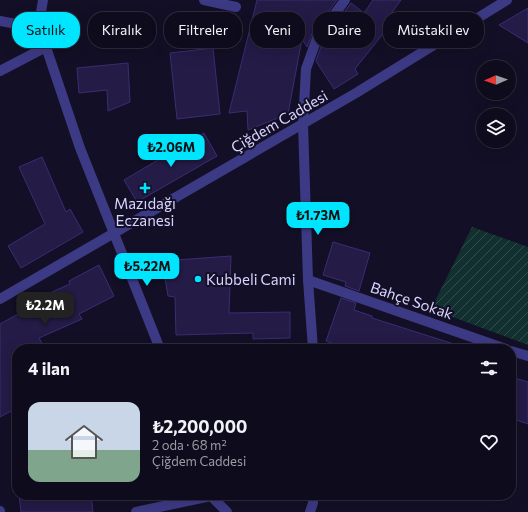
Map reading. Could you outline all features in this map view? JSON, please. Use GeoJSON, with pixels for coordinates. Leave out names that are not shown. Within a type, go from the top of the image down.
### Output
{"type":"FeatureCollection","features":[{"type":"Feature","properties":{"kind":"street"},"geometry":{"type":"LineString","coordinates":[[42,12],[43,0]]}},
{"type":"Feature","properties":{"kind":"street"},"geometry":{"type":"LineString","coordinates":[[204,0],[236,7]]}},
{"type":"Feature","properties":{"kind":"street"},"geometry":{"type":"LineString","coordinates":[[313,344],[308,280],[303,124],[306,69],[317,38],[345,0]]}},
{"type":"Feature","properties":{"kind":"street","name":"Çiğdem Caddesi"},"geometry":{"type":"LineString","coordinates":[[0,298],[356,93],[507,0]]}},
{"type":"Feature","properties":{"kind":"street"},"geometry":{"type":"LineString","coordinates":[[0,21],[12,23]]}},
{"type":"Feature","properties":{"kind":"street"},"geometry":{"type":"LineString","coordinates":[[0,71],[46,48],[80,148],[158,344]]}},
{"type":"Feature","properties":{"kind":"street","name":"Bahçe Sokak"},"geometry":{"type":"LineString","coordinates":[[308,280],[492,344]]}},
{"type":"Feature","properties":{"kind":"street"},"geometry":{"type":"LineString","coordinates":[[516,352],[528,356]]}},
{"type":"Feature","properties":{"kind":"street"},"geometry":{"type":"LineString","coordinates":[[136,512],[192,500]]}},
{"type":"Feature","properties":{"kind":"street"},"geometry":{"type":"LineString","coordinates":[[215,500],[227,512]]}},
{"type":"Feature","properties":{"kind":"street"},"geometry":{"type":"LineString","coordinates":[[310,512],[313,500]]}},
{"type":"Feature","properties":{"kind":"green space"},"geometry":{"type":"Polygon","coordinates":[[[472,227],[528,247],[528,345],[431,309],[472,227]]]}},
{"type":"Feature","properties":{"kind":"building"},"geometry":{"type":"Polygon","coordinates":[[[257,0],[337,0],[328,12],[313,12],[313,33],[307,47],[305,44],[305,12],[254,12],[257,0]]]}},
{"type":"Feature","properties":{"kind":"building"},"geometry":{"type":"Polygon","coordinates":[[[373,0],[401,0],[392,12],[383,12],[383,34],[375,44],[375,12],[365,12],[373,0]]]}},
{"type":"Feature","properties":{"kind":"building"},"geometry":{"type":"Polygon","coordinates":[[[351,3],[363,12],[344,12],[351,3]]]}},
{"type":"Feature","properties":{"kind":"building"},"geometry":{"type":"Polygon","coordinates":[[[528,8],[528,43],[499,25],[528,8]]]}},
{"type":"Feature","properties":{"kind":"building"},"geometry":{"type":"Polygon","coordinates":[[[250,28],[250,48],[300,48],[288,114],[248,130],[247,111],[229,113],[250,28]]]}},
{"type":"Feature","properties":{"kind":"building"},"geometry":{"type":"Polygon","coordinates":[[[213,48],[220,114],[177,119],[170,53],[213,48]]]}},
{"type":"Feature","properties":{"kind":"building"},"geometry":{"type":"Polygon","coordinates":[[[321,48],[372,48],[355,69],[358,74],[334,89],[316,61],[321,48]]]}},
{"type":"Feature","properties":{"kind":"building"},"geometry":{"type":"Polygon","coordinates":[[[128,63],[130,102],[108,111],[107,90],[79,93],[77,68],[128,63]]]}},
{"type":"Feature","properties":{"kind":"building"},"geometry":{"type":"Polygon","coordinates":[[[204,133],[217,156],[137,202],[124,180],[204,133]]]}},
{"type":"Feature","properties":{"kind":"building"},"geometry":{"type":"Polygon","coordinates":[[[42,157],[66,212],[70,209],[83,232],[21,268],[8,246],[45,224],[19,167],[42,157]]]}},
{"type":"Feature","properties":{"kind":"building"},"geometry":{"type":"Polygon","coordinates":[[[333,242],[370,253],[359,291],[345,286],[346,282],[323,275],[333,242]]]}},
{"type":"Feature","properties":{"kind":"building"},"geometry":{"type":"Polygon","coordinates":[[[231,256],[229,313],[290,312],[290,338],[253,339],[253,333],[176,335],[175,297],[168,296],[162,261],[231,256]]]}},
{"type":"Feature","properties":{"kind":"building"},"geometry":{"type":"Polygon","coordinates":[[[99,265],[114,296],[79,314],[82,319],[39,338],[42,344],[12,344],[12,411],[0,417],[0,324],[42,301],[41,297],[70,284],[69,281],[99,265]]]}},
{"type":"Feature","properties":{"kind":"building"},"geometry":{"type":"Polygon","coordinates":[[[341,298],[356,303],[354,310],[372,316],[372,318],[454,344],[334,344],[326,341],[341,298]]]}},
{"type":"Feature","properties":{"kind":"building"},"geometry":{"type":"Polygon","coordinates":[[[516,378],[528,382],[528,424],[516,420],[516,378]]]}},
{"type":"Feature","properties":{"kind":"building"},"geometry":{"type":"Polygon","coordinates":[[[20,500],[92,500],[93,512],[21,512],[20,500]]]}},
{"type":"Feature","properties":{"kind":"place","name":"Mazıdağı Eczanesi"},"geometry":{"type":"Point","coordinates":[145,188]}},
{"type":"Feature","properties":{"kind":"place","name":"Kubbeli Cami"},"geometry":{"type":"Point","coordinates":[198,279]}}]}
